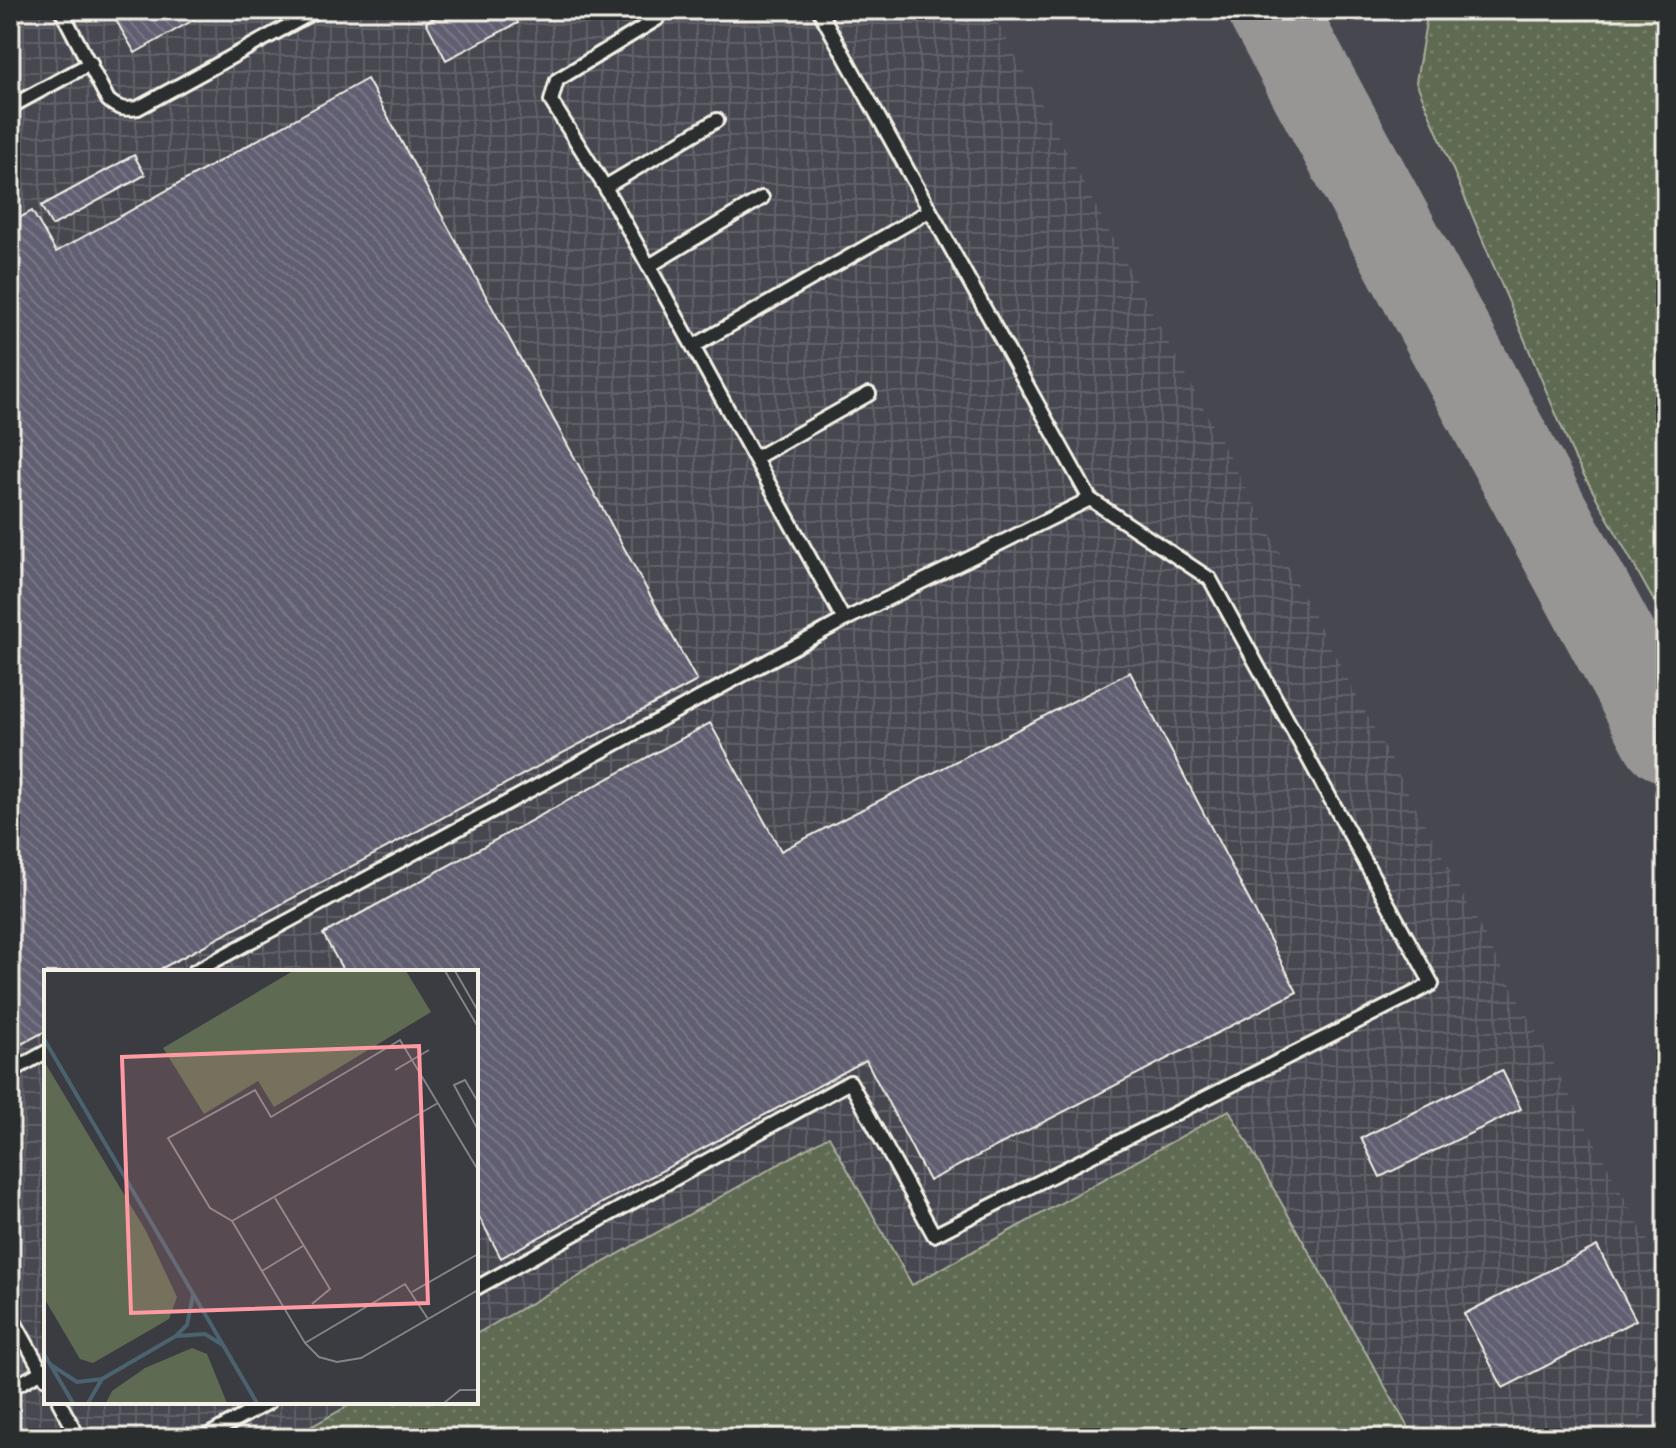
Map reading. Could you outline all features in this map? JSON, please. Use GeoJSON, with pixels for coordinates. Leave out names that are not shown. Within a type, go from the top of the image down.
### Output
{"type":"FeatureCollection","features":[{"type":"Feature","properties":{"kind":"lane"},"geometry":{"type":"LineString","coordinates":[[61,10],[108,100],[127,110],[138,108],[317,10]]}},
{"type":"Feature","properties":{"kind":"lane"},"geometry":{"type":"LineString","coordinates":[[478,1287],[850,1082],[934,1235],[1432,984],[1210,579],[1090,499],[819,10]]}},
{"type":"Feature","properties":{"kind":"lane"},"geometry":{"type":"LineString","coordinates":[[657,19],[557,80],[551,101],[605,187],[757,457],[844,620]]}},
{"type":"Feature","properties":{"kind":"lane"},"geometry":{"type":"LineString","coordinates":[[10,107],[91,63]]}},
{"type":"Feature","properties":{"kind":"lane"},"geometry":{"type":"LineString","coordinates":[[605,187],[717,120]]}},
{"type":"Feature","properties":{"kind":"lane"},"geometry":{"type":"LineString","coordinates":[[649,266],[762,198]]}},
{"type":"Feature","properties":{"kind":"lane"},"geometry":{"type":"LineString","coordinates":[[694,346],[929,211]]}},
{"type":"Feature","properties":{"kind":"lane"},"geometry":{"type":"LineString","coordinates":[[757,457],[869,394]]}},
{"type":"Feature","properties":{"kind":"lane"},"geometry":{"type":"LineString","coordinates":[[198,970],[844,620],[1090,499]]}},
{"type":"Feature","properties":{"kind":"lane"},"geometry":{"type":"LineString","coordinates":[[10,1072],[44,1053]]}},
{"type":"Feature","properties":{"kind":"lane"},"geometry":{"type":"LineString","coordinates":[[10,1314],[44,1371]]}},
{"type":"Feature","properties":{"kind":"lane"},"geometry":{"type":"LineString","coordinates":[[10,1389],[44,1373]]}},
{"type":"Feature","properties":{"kind":"lane"},"geometry":{"type":"LineString","coordinates":[[60,1404],[79,1438]]}},
{"type":"Feature","properties":{"kind":"lane"},"geometry":{"type":"LineString","coordinates":[[203,1438],[265,1404]]}},
{"type":"Feature","properties":{"kind":"shaded area"},"geometry":{"type":"Polygon","coordinates":[[[10,10],[1666,10],[1666,1438],[10,1438],[10,10]]]}},
{"type":"Feature","properties":{"kind":"shaded area"},"geometry":{"type":"Polygon","coordinates":[[[10,10],[991,10],[1666,1276],[1666,1405],[1606,1438],[10,1438],[10,10]]]}},
{"type":"Feature","properties":{"kind":"green space"},"geometry":{"type":"Polygon","coordinates":[[[1428,10],[1666,10],[1666,623],[1575,459],[1416,82],[1428,10]]]}},
{"type":"Feature","properties":{"kind":"green space"},"geometry":{"type":"Polygon","coordinates":[[[1229,1110],[1414,1438],[291,1438],[351,1404],[478,1404],[478,1333],[829,1136],[912,1285],[1229,1110]]]}},
{"type":"Feature","properties":{"kind":"building"},"geometry":{"type":"Polygon","coordinates":[[[110,10],[211,10],[135,53],[110,10]]]}},
{"type":"Feature","properties":{"kind":"building"},"geometry":{"type":"Polygon","coordinates":[[[449,10],[512,10],[518,23],[446,60],[426,22],[449,10]]]}},
{"type":"Feature","properties":{"kind":"building"},"geometry":{"type":"Polygon","coordinates":[[[367,79],[697,681],[159,970],[44,970],[44,1032],[10,1050],[10,223],[32,211],[56,252],[367,79]]]}},
{"type":"Feature","properties":{"kind":"building"},"geometry":{"type":"Polygon","coordinates":[[[134,155],[145,175],[52,226],[41,206],[134,155]]]}},
{"type":"Feature","properties":{"kind":"building"},"geometry":{"type":"Polygon","coordinates":[[[1130,672],[1297,992],[929,1181],[866,1060],[501,1258],[478,1215],[478,970],[343,970],[323,934],[710,723],[781,851],[1130,672]]]}},
{"type":"Feature","properties":{"kind":"building"},"geometry":{"type":"Polygon","coordinates":[[[1502,1070],[1521,1109],[1380,1177],[1361,1138],[1502,1070]]]}},
{"type":"Feature","properties":{"kind":"building"},"geometry":{"type":"Polygon","coordinates":[[[1597,1246],[1636,1320],[1503,1388],[1464,1314],[1597,1246]]]}},
{"type":"Feature","properties":{"kind":"taxiway"},"geometry":{"type":"LineString","coordinates":[[1272,10],[1666,738]]}}]}
